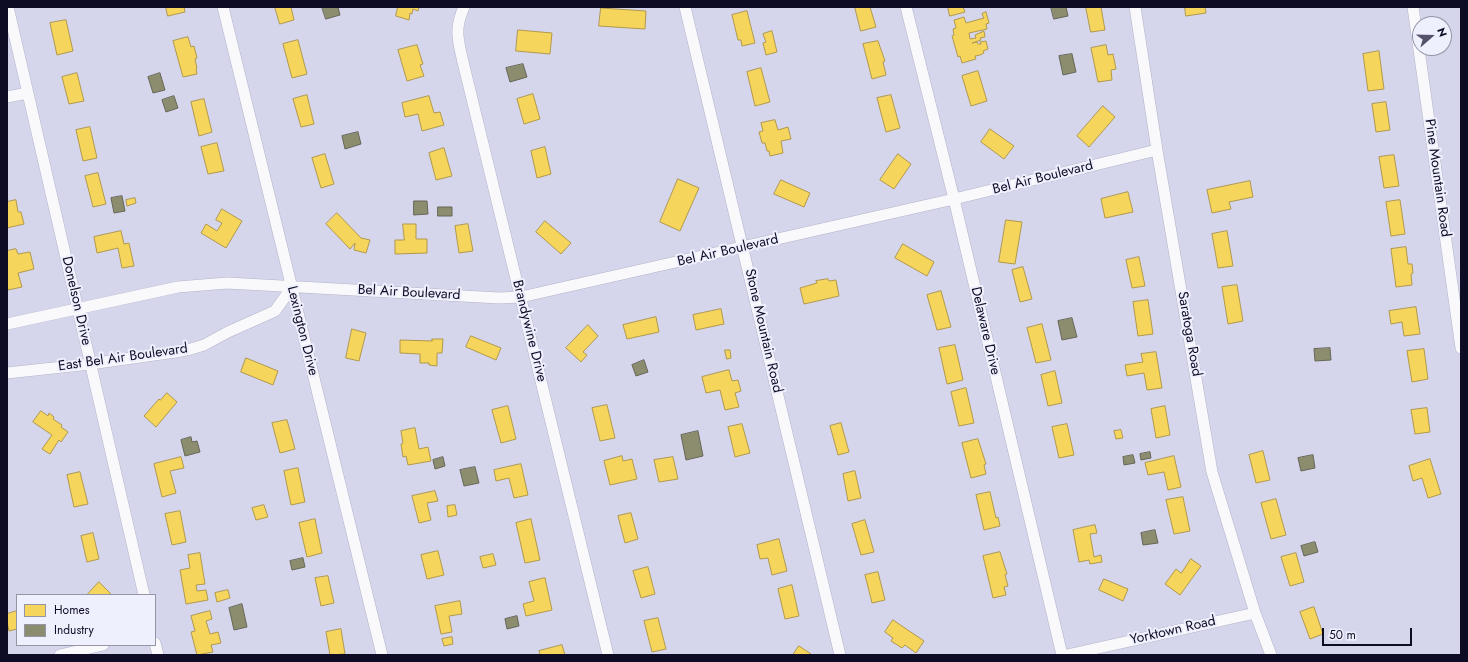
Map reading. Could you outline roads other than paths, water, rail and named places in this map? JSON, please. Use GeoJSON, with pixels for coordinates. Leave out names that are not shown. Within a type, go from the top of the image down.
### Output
{"type":"FeatureCollection","features":[{"type":"Feature","properties":{"kind":"street","name":"Donelson Drive"},"geometry":{"type":"LineString","coordinates":[[8,7],[144,594]]}},
{"type":"Feature","properties":{"kind":"street","name":"Lexington Drive"},"geometry":{"type":"LineString","coordinates":[[223,7],[382,655]]}},
{"type":"Feature","properties":{"kind":"street","name":"Brandywine Drive"},"geometry":{"type":"LineString","coordinates":[[464,7],[458,19],[457,36],[608,655]]}},
{"type":"Feature","properties":{"kind":"street","name":"Stone Mountain Road"},"geometry":{"type":"LineString","coordinates":[[685,7],[840,655]]}},
{"type":"Feature","properties":{"kind":"street","name":"Delaware Drive"},"geometry":{"type":"LineString","coordinates":[[906,7],[954,199],[1062,655]]}},
{"type":"Feature","properties":{"kind":"street","name":"Saratoga Road"},"geometry":{"type":"LineString","coordinates":[[1135,7],[1157,150],[1212,472],[1255,613],[1271,655]]}},
{"type":"Feature","properties":{"kind":"street","name":"Pine Mountain Road"},"geometry":{"type":"LineString","coordinates":[[1413,7],[1461,348]]}},
{"type":"Feature","properties":{"kind":"street"},"geometry":{"type":"LineString","coordinates":[[7,97],[28,93]]}},
{"type":"Feature","properties":{"kind":"street","name":"Bel Air Boulevard"},"geometry":{"type":"LineString","coordinates":[[7,324],[178,287],[227,283],[499,298],[521,297],[954,199],[1157,150]]}},
{"type":"Feature","properties":{"kind":"street","name":"East Bel Air Boulevard"},"geometry":{"type":"LineString","coordinates":[[7,373],[90,364],[175,352],[204,344],[275,311],[292,287]]}},
{"type":"Feature","properties":{"kind":"street","name":"Yorktown Road"},"geometry":{"type":"LineString","coordinates":[[1067,655],[1255,613]]}},
{"type":"Feature","properties":{"kind":"street"},"geometry":{"type":"LineString","coordinates":[[60,655],[99,646]]}}]}
